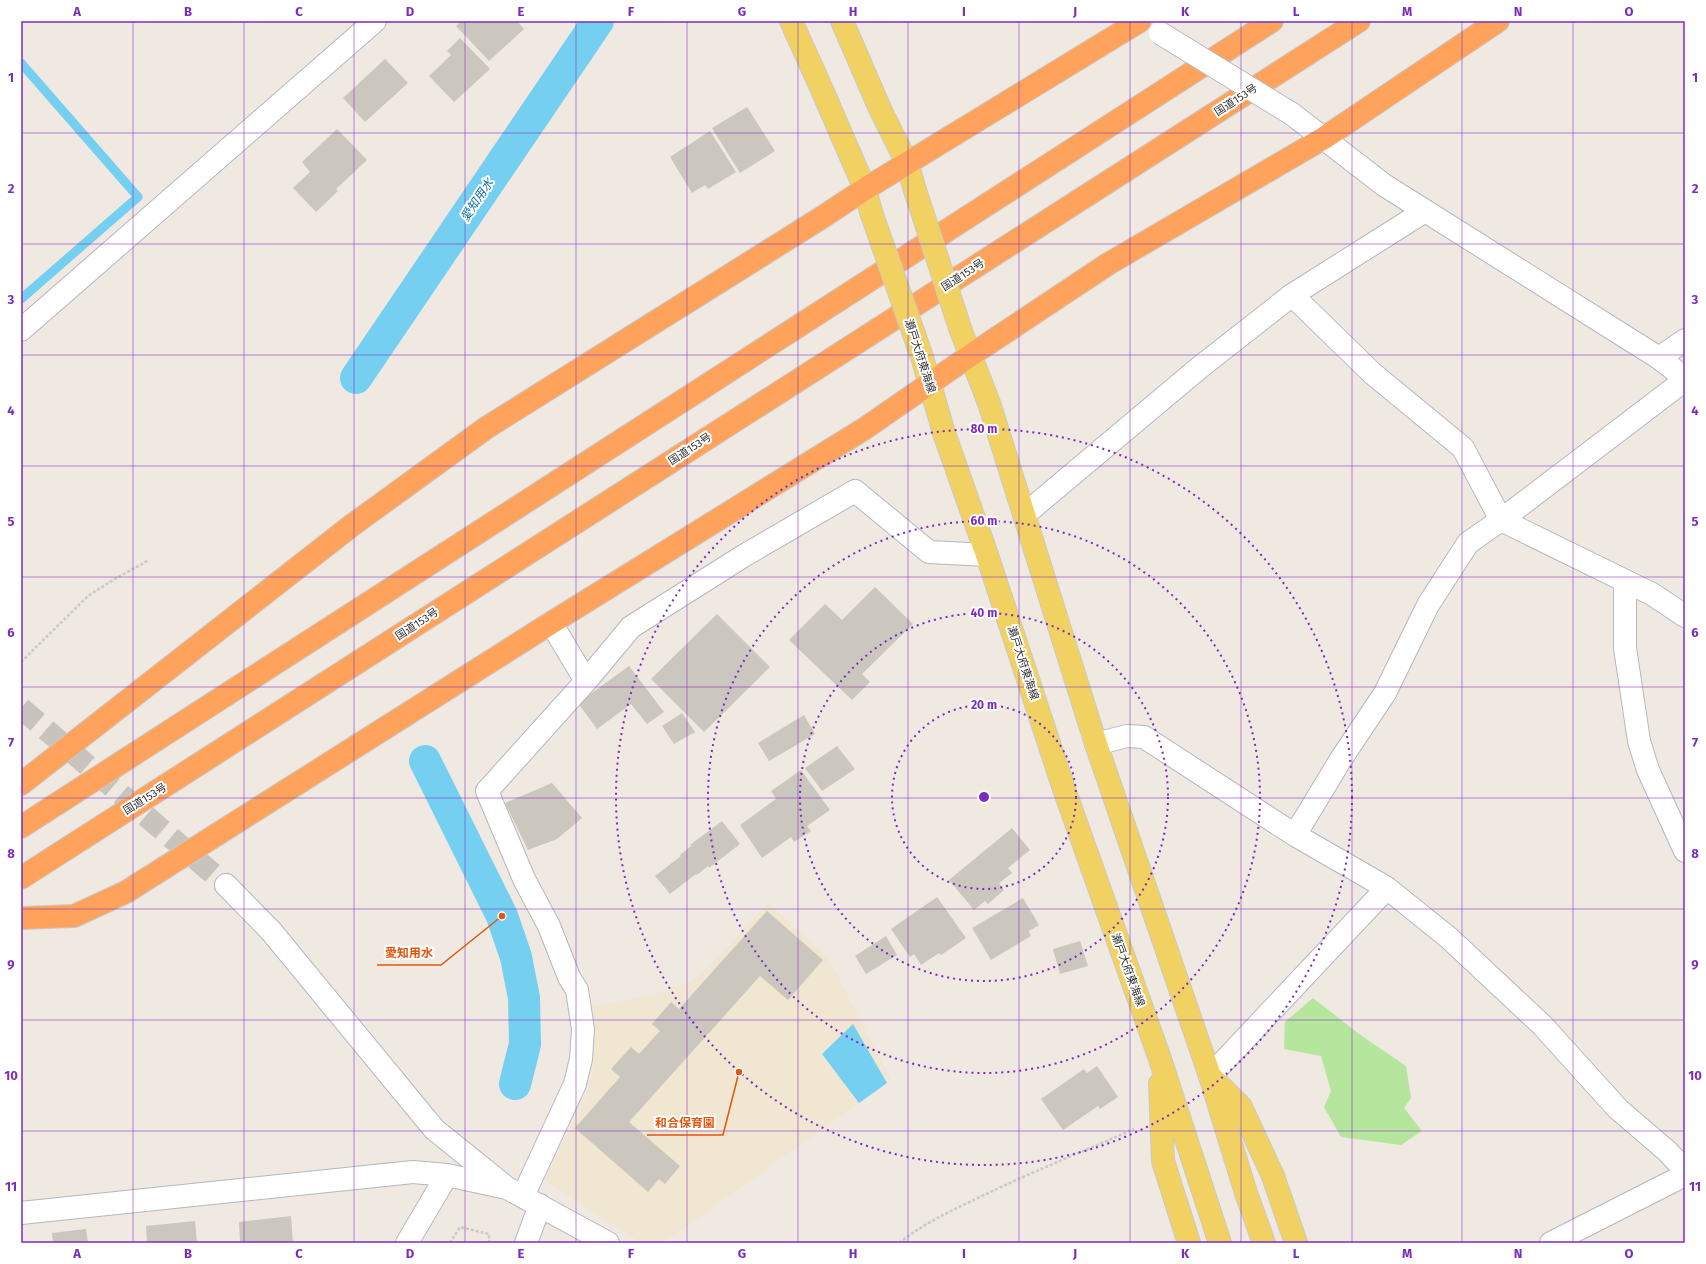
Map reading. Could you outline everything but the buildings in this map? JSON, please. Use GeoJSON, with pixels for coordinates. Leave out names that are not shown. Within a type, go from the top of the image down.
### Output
{"type":"FeatureCollection","features":[{"type":"Feature","properties":{"kind":"highway"},"geometry":{"type":"LineString","coordinates":[[21,784],[351,526],[486,428],[865,189],[1139,21]]}},
{"type":"Feature","properties":{"kind":"highway"},"geometry":{"type":"LineString","coordinates":[[21,827],[1272,21]]}},
{"type":"Feature","properties":{"kind":"highway","name":"国道153号"},"geometry":{"type":"LineString","coordinates":[[21,878],[1359,21]]}},
{"type":"Feature","properties":{"kind":"highway"},"geometry":{"type":"LineString","coordinates":[[21,918],[74,916],[126,892],[551,623],[864,429],[1108,264],[1324,138],[1498,21]]}},
{"type":"Feature","properties":{"kind":"main road","name":"瀬戸大府東海線"},"geometry":{"type":"LineString","coordinates":[[791,21],[865,189],[871,212],[922,357],[944,433],[987,555],[1064,789],[1159,1056],[1220,1243]]}},
{"type":"Feature","properties":{"kind":"main road"},"geometry":{"type":"LineString","coordinates":[[842,21],[880,109],[907,163],[962,331],[989,403],[1096,744],[1210,1076],[1246,1193],[1264,1243]]}},
{"type":"Feature","properties":{"kind":"main road"},"geometry":{"type":"LineString","coordinates":[[1159,1056],[1163,1161],[1189,1243]]}},
{"type":"Feature","properties":{"kind":"main road"},"geometry":{"type":"LineString","coordinates":[[1210,1076],[1241,1107],[1273,1176],[1296,1243]]}},
{"type":"Feature","properties":{"kind":"street"},"geometry":{"type":"LineString","coordinates":[[21,330],[375,21]]}},
{"type":"Feature","properties":{"kind":"street"},"geometry":{"type":"LineString","coordinates":[[1139,21],[1292,114],[1384,185],[1659,358],[1685,379],[1501,520],[1468,543],[1428,605],[1385,693],[1341,759],[1296,835]]}},
{"type":"Feature","properties":{"kind":"street"},"geometry":{"type":"LineString","coordinates":[[1024,515],[1193,373],[1292,295],[1425,211]]}},
{"type":"Feature","properties":{"kind":"street"},"geometry":{"type":"LineString","coordinates":[[1292,295],[1372,373],[1463,448],[1501,520],[1652,594],[1685,616]]}},
{"type":"Feature","properties":{"kind":"street"},"geometry":{"type":"LineString","coordinates":[[1659,358],[1685,340]]}},
{"type":"Feature","properties":{"kind":"street"},"geometry":{"type":"LineString","coordinates":[[526,1243],[524,1196],[575,1084],[581,1059],[584,1029],[577,990],[569,976],[549,926],[524,879],[487,790],[586,681],[631,627],[745,555],[855,490],[930,552],[987,555]]}},
{"type":"Feature","properties":{"kind":"street"},"geometry":{"type":"LineString","coordinates":[[1624,581],[1625,648],[1639,741],[1648,770],[1685,850]]}},
{"type":"Feature","properties":{"kind":"street"},"geometry":{"type":"LineString","coordinates":[[551,623],[586,681]]}},
{"type":"Feature","properties":{"kind":"street"},"geometry":{"type":"LineString","coordinates":[[1096,744],[1127,736],[1144,737],[1296,835],[1388,888],[1449,938],[1542,1025],[1618,1109],[1667,1151],[1685,1170]]}},
{"type":"Feature","properties":{"kind":"street"},"geometry":{"type":"LineString","coordinates":[[226,885],[271,931],[434,1130],[524,1196],[608,1243]]}},
{"type":"Feature","properties":{"kind":"street"},"geometry":{"type":"LineString","coordinates":[[1210,1076],[1388,888]]}},
{"type":"Feature","properties":{"kind":"street"},"geometry":{"type":"LineString","coordinates":[[21,1213],[413,1172],[447,1175],[524,1196]]}},
{"type":"Feature","properties":{"kind":"street"},"geometry":{"type":"LineString","coordinates":[[407,1243],[447,1175]]}},
{"type":"Feature","properties":{"kind":"street"},"geometry":{"type":"LineString","coordinates":[[1560,1241],[1685,1175]]}},
{"type":"Feature","properties":{"kind":"path"},"geometry":{"type":"LineString","coordinates":[[21,662],[88,596],[112,580],[149,560]]}},
{"type":"Feature","properties":{"kind":"path"},"geometry":{"type":"LineString","coordinates":[[899,1243],[912,1232],[938,1217],[1134,1129]]}},
{"type":"Feature","properties":{"kind":"path"},"geometry":{"type":"LineString","coordinates":[[450,1243],[460,1227],[489,1234],[489,1243]]}},
{"type":"Feature","properties":{"kind":"shaded area"},"geometry":{"type":"Polygon","coordinates":[[[768,903],[829,959],[891,1080],[663,1243],[641,1243],[545,1180],[587,1095],[594,1064],[594,1024],[592,1006],[649,996],[688,983],[710,966],[768,903]]]}},
{"type":"Feature","properties":{"kind":"green space"},"geometry":{"type":"Polygon","coordinates":[[[1313,998],[1359,1034],[1406,1066],[1411,1098],[1404,1108],[1422,1131],[1401,1145],[1341,1137],[1324,1107],[1331,1091],[1321,1056],[1284,1049],[1285,1022],[1313,998]]]}},
{"type":"Feature","properties":{"kind":"water"},"geometry":{"type":"Polygon","coordinates":[[[853,1024],[887,1083],[859,1103],[822,1054],[853,1024]]]}},
{"type":"Feature","properties":{"kind":"waterway","name":"愛知用水"},"geometry":{"type":"LineString","coordinates":[[356,378],[598,21]]}},
{"type":"Feature","properties":{"kind":"waterway"},"geometry":{"type":"LineString","coordinates":[[21,63],[138,197],[21,299]]}},
{"type":"Feature","properties":{"kind":"waterway","name":"愛知用水"},"geometry":{"type":"LineString","coordinates":[[425,761],[502,916],[516,957],[524,998],[525,1044],[515,1084]]}},
{"type":"Feature","properties":{"kind":"tunnel"},"geometry":{"type":"LineString","coordinates":[[21,708],[226,885]]}},
{"type":"Feature","properties":{"kind":"place","name":"愛知用水"},"geometry":{"type":"Point","coordinates":[502,916]}},
{"type":"Feature","properties":{"kind":"place","name":"和合保育園"},"geometry":{"type":"Point","coordinates":[739,1072]}}]}
